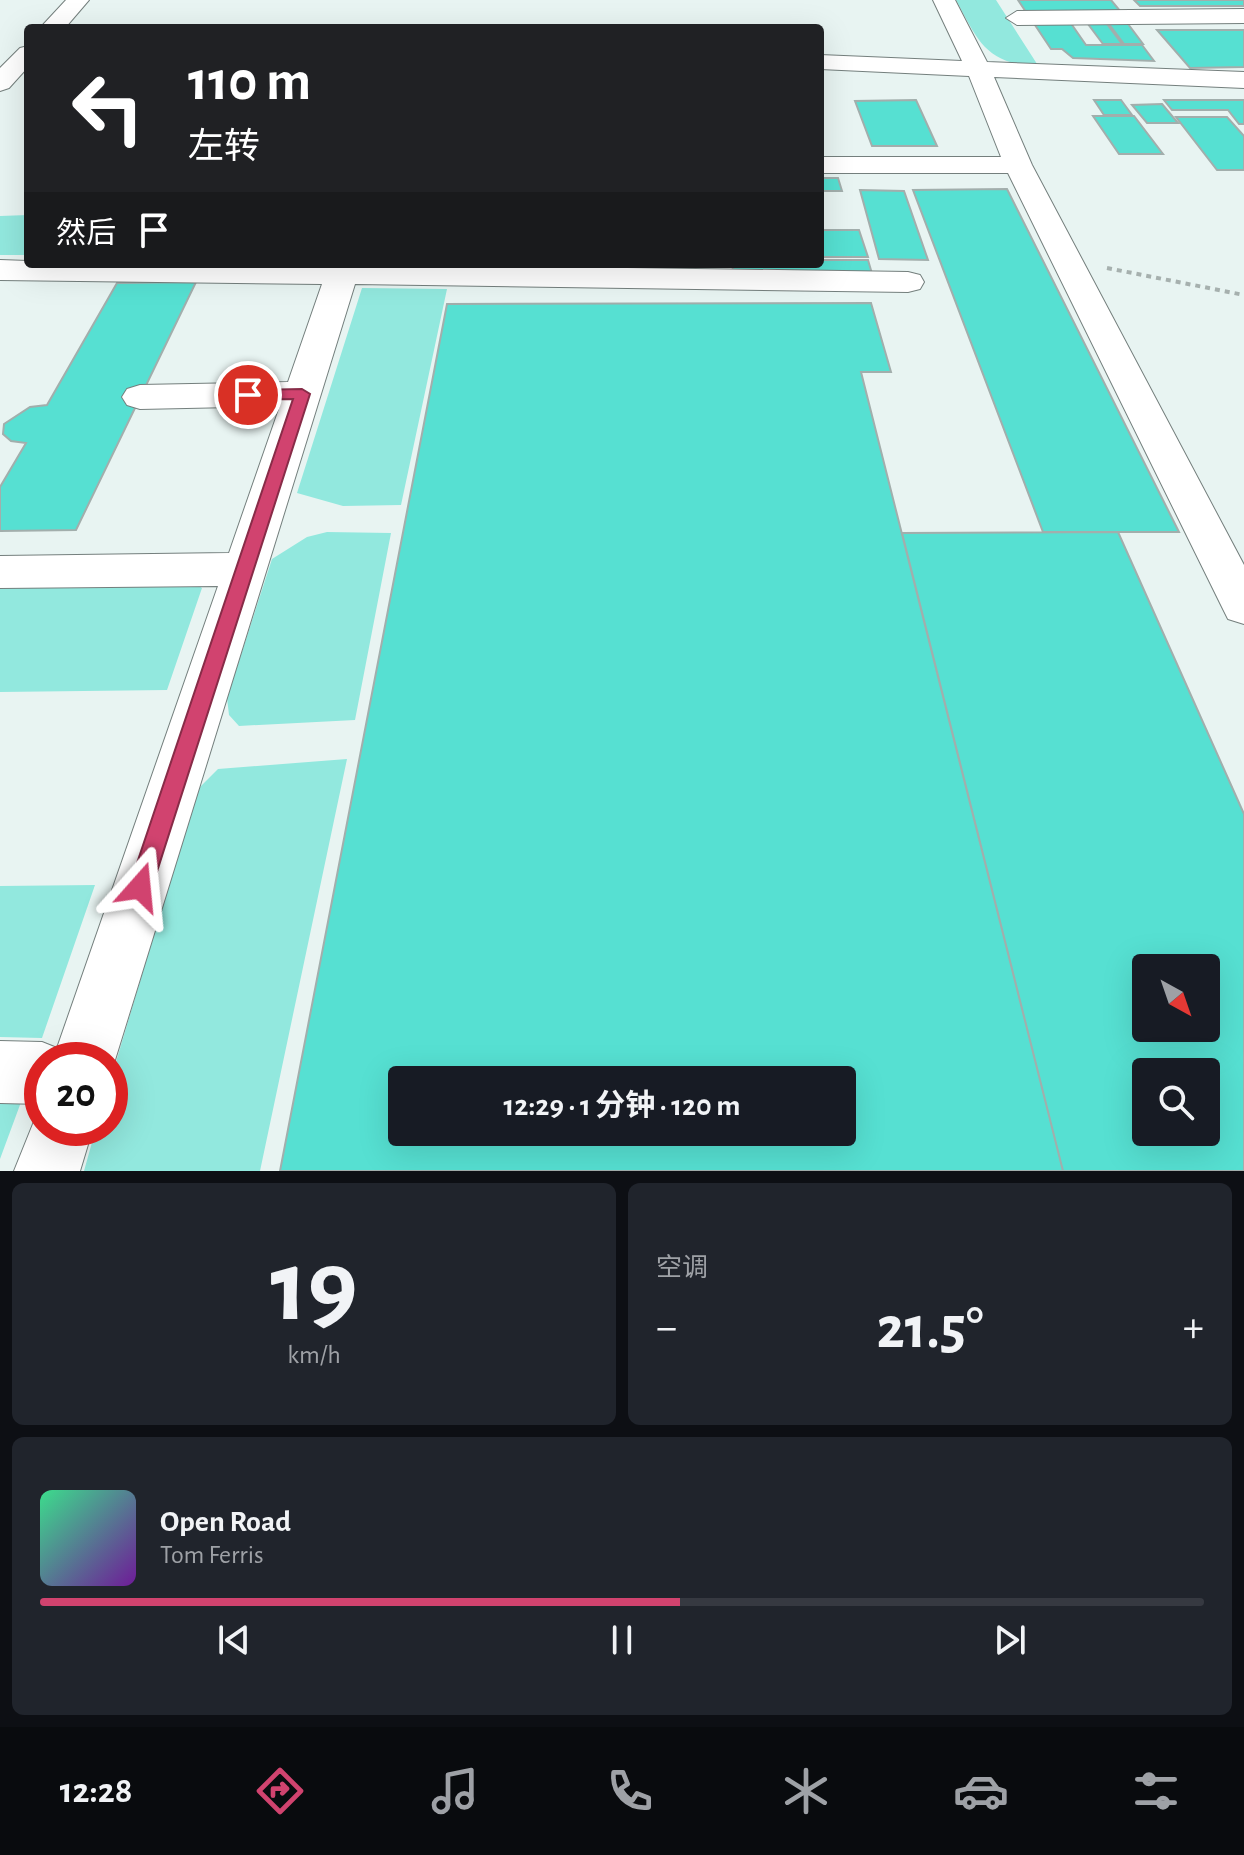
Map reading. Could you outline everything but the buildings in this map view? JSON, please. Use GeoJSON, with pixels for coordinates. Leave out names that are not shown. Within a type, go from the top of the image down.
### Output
{"type":"FeatureCollection","features":[{"type":"Feature","properties":{"kind":"street"},"geometry":{"type":"LineString","coordinates":[[56,24],[78,0]]}},
{"type":"Feature","properties":{"kind":"street"},"geometry":{"type":"LineString","coordinates":[[944,0],[977,66],[1018,165],[1244,607]]}},
{"type":"Feature","properties":{"kind":"street"},"geometry":{"type":"LineString","coordinates":[[1010,9],[1053,70]]}},
{"type":"Feature","properties":{"kind":"street"},"geometry":{"type":"LineString","coordinates":[[1010,9],[1244,16]]}},
{"type":"Feature","properties":{"kind":"street"},"geometry":{"type":"LineString","coordinates":[[0,83],[24,57]]}},
{"type":"Feature","properties":{"kind":"street"},"geometry":{"type":"LineString","coordinates":[[824,62],[977,66],[1244,80]]}},
{"type":"Feature","properties":{"kind":"street"},"geometry":{"type":"LineString","coordinates":[[824,165],[1018,165]]}},
{"type":"Feature","properties":{"kind":"street"},"geometry":{"type":"LineString","coordinates":[[0,270],[670,272],[908,282]]}},
{"type":"Feature","properties":{"kind":"street"},"geometry":{"type":"LineString","coordinates":[[90,1042],[343,270]]}},
{"type":"Feature","properties":{"kind":"street"},"geometry":{"type":"LineString","coordinates":[[140,397],[302,394]]}},
{"type":"Feature","properties":{"kind":"street"},"geometry":{"type":"LineString","coordinates":[[0,572],[244,569]]}},
{"type":"Feature","properties":{"kind":"street"},"geometry":{"type":"LineString","coordinates":[[0,1072],[24,1073]]}},
{"type":"Feature","properties":{"kind":"street"},"geometry":{"type":"LineString","coordinates":[[47,1171],[55,1146]]}},
{"type":"Feature","properties":{"kind":"path"},"geometry":{"type":"LineString","coordinates":[[1067,260],[1244,295]]}},
{"type":"Feature","properties":{"kind":"shaded area"},"geometry":{"type":"Polygon","coordinates":[[[956,0],[996,0],[1039,67],[1007,61],[986,48],[956,0]]]}},
{"type":"Feature","properties":{"kind":"shaded area"},"geometry":{"type":"Polygon","coordinates":[[[24,215],[24,255],[0,255],[0,216],[24,215]]]}},
{"type":"Feature","properties":{"kind":"shaded area"},"geometry":{"type":"Polygon","coordinates":[[[362,288],[447,289],[401,505],[343,506],[297,493],[362,288]]]}},
{"type":"Feature","properties":{"kind":"shaded area"},"geometry":{"type":"Polygon","coordinates":[[[327,532],[391,533],[355,720],[239,726],[229,715],[227,698],[272,559],[307,537],[327,532]]]}},
{"type":"Feature","properties":{"kind":"shaded area"},"geometry":{"type":"Polygon","coordinates":[[[191,581],[202,588],[167,690],[0,692],[0,582],[191,581]]]}},
{"type":"Feature","properties":{"kind":"shaded area"},"geometry":{"type":"Polygon","coordinates":[[[347,759],[260,1171],[84,1171],[91,1146],[128,1146],[128,1042],[122,1042],[197,790],[218,769],[347,759]]]}},
{"type":"Feature","properties":{"kind":"shaded area"},"geometry":{"type":"Polygon","coordinates":[[[95,885],[42,1038],[0,1037],[0,886],[95,885]]]}},
{"type":"Feature","properties":{"kind":"shaded area"},"geometry":{"type":"Polygon","coordinates":[[[0,1094],[24,1094],[0,1159],[0,1094]]]}},
{"type":"Feature","properties":{"kind":"route"},"geometry":{"type":"LineString","coordinates":[[140,887],[302,394],[248,395]]}}]}
